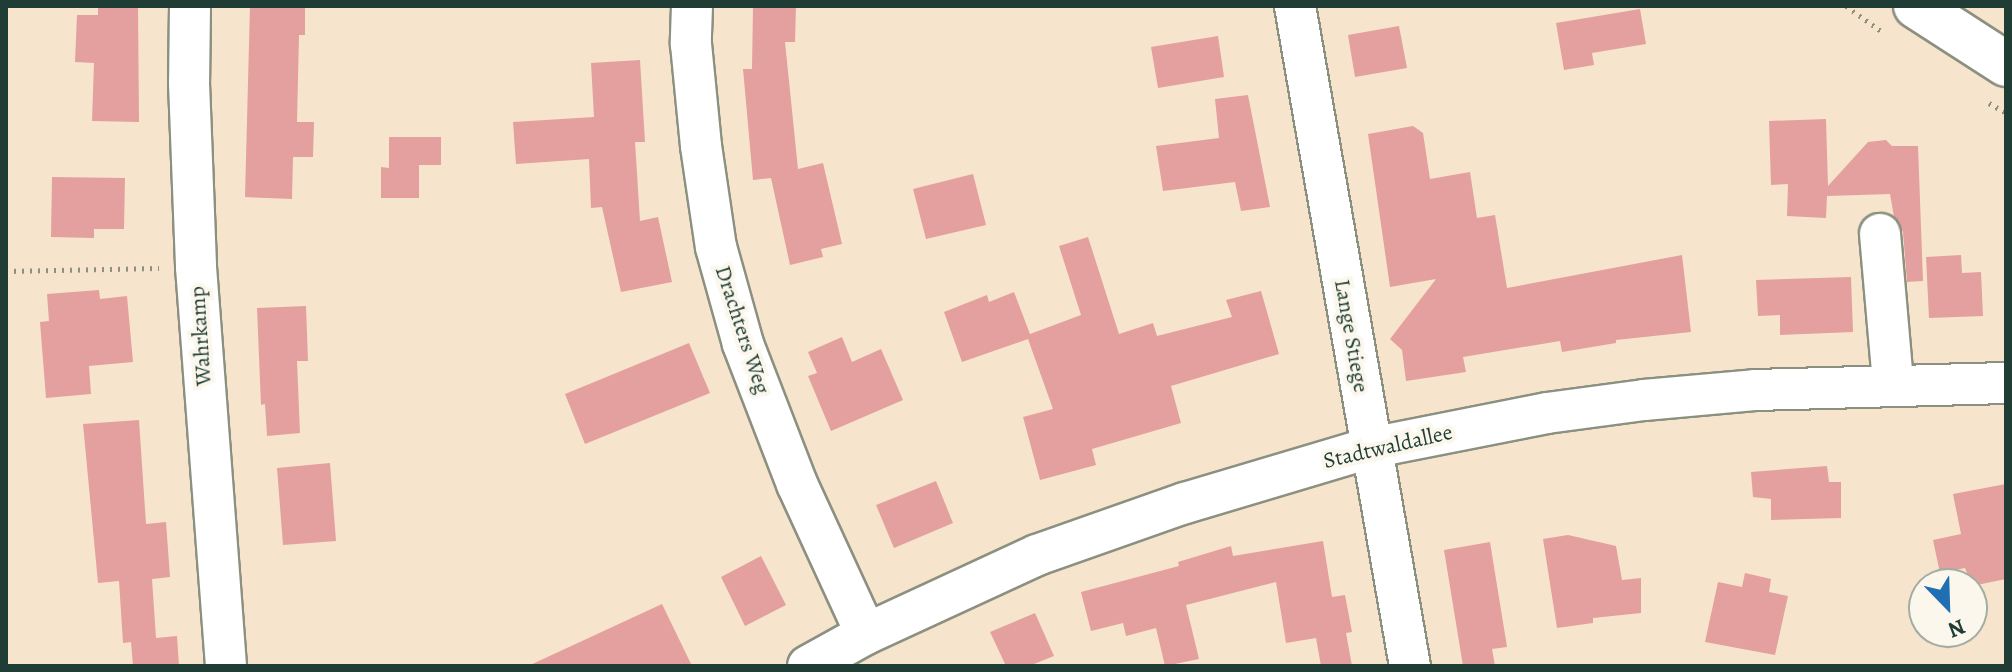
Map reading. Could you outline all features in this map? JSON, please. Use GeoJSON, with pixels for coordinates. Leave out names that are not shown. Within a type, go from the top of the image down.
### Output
{"type":"FeatureCollection","features":[{"type":"Feature","properties":{"kind":"street","name":"Wahrkamp"},"geometry":{"type":"LineString","coordinates":[[190,6],[189,83],[196,267],[226,666]]}},
{"type":"Feature","properties":{"kind":"street","name":"Drachters Weg"},"geometry":{"type":"LineString","coordinates":[[692,6],[691,44],[701,146],[716,247],[743,344],[797,484],[866,634]]}},
{"type":"Feature","properties":{"kind":"street","name":"Lange Stiege"},"geometry":{"type":"LineString","coordinates":[[1295,6],[1410,666]]}},
{"type":"Feature","properties":{"kind":"street"},"geometry":{"type":"LineString","coordinates":[[1916,6],[2006,64]]}},
{"type":"Feature","properties":{"kind":"street"},"geometry":{"type":"LineString","coordinates":[[1880,234],[1893,384]]}},
{"type":"Feature","properties":{"kind":"street","name":"Stadtwaldallee"},"geometry":{"type":"LineString","coordinates":[[808,666],[866,634],[1037,555],[1185,503],[1370,448],[1547,413],[1644,400],[1755,390],[2006,383]]}},
{"type":"Feature","properties":{"kind":"path"},"geometry":{"type":"LineString","coordinates":[[6,271],[196,267]]}},
{"type":"Feature","properties":{"kind":"building"},"geometry":{"type":"Polygon","coordinates":[[[98,6],[138,6],[139,122],[92,121],[94,63],[75,62],[77,15],[98,15],[98,6]]]}},
{"type":"Feature","properties":{"kind":"building"},"geometry":{"type":"Polygon","coordinates":[[[250,6],[305,6],[305,35],[299,35],[297,122],[314,122],[313,157],[293,157],[292,199],[245,197],[250,6]]]}},
{"type":"Feature","properties":{"kind":"building"},"geometry":{"type":"Polygon","coordinates":[[[753,6],[796,6],[795,42],[785,42],[798,169],[823,163],[842,244],[821,249],[823,257],[790,265],[771,178],[753,180],[743,69],[752,69],[753,6]]]}},
{"type":"Feature","properties":{"kind":"building"},"geometry":{"type":"Polygon","coordinates":[[[1640,9],[1646,44],[1592,53],[1594,65],[1564,70],[1556,23],[1640,9]]]}},
{"type":"Feature","properties":{"kind":"building"},"geometry":{"type":"Polygon","coordinates":[[[1399,26],[1407,68],[1355,77],[1348,35],[1399,26]]]}},
{"type":"Feature","properties":{"kind":"building"},"geometry":{"type":"Polygon","coordinates":[[[1218,36],[1224,77],[1158,88],[1151,47],[1218,36]]]}},
{"type":"Feature","properties":{"kind":"building"},"geometry":{"type":"Polygon","coordinates":[[[640,60],[645,142],[635,142],[640,221],[658,217],[672,282],[621,292],[602,207],[591,208],[589,159],[516,164],[513,122],[594,117],[591,63],[640,60]]]}},
{"type":"Feature","properties":{"kind":"building"},"geometry":{"type":"Polygon","coordinates":[[[1248,95],[1270,207],[1241,211],[1235,182],[1163,191],[1156,146],[1219,138],[1215,99],[1248,95]]]}},
{"type":"Feature","properties":{"kind":"building"},"geometry":{"type":"Polygon","coordinates":[[[1826,119],[1828,186],[1868,142],[1886,140],[1892,146],[1918,146],[1923,281],[1907,282],[1903,232],[1894,217],[1890,194],[1827,196],[1826,218],[1787,216],[1788,184],[1771,185],[1769,121],[1826,119]]]}},
{"type":"Feature","properties":{"kind":"building"},"geometry":{"type":"Polygon","coordinates":[[[1413,126],[1423,133],[1430,179],[1470,172],[1477,218],[1495,215],[1507,288],[1682,255],[1691,332],[1616,340],[1616,343],[1562,352],[1560,341],[1463,357],[1466,372],[1406,381],[1402,350],[1390,339],[1436,279],[1390,287],[1368,134],[1413,126]]]}},
{"type":"Feature","properties":{"kind":"building"},"geometry":{"type":"Polygon","coordinates":[[[389,137],[441,137],[441,165],[419,165],[419,198],[381,198],[381,167],[389,168],[389,137]]]}},
{"type":"Feature","properties":{"kind":"building"},"geometry":{"type":"Polygon","coordinates":[[[973,174],[986,225],[926,239],[913,189],[973,174]]]}},
{"type":"Feature","properties":{"kind":"building"},"geometry":{"type":"Polygon","coordinates":[[[52,177],[125,178],[124,229],[94,229],[94,238],[51,237],[52,177]]]}},
{"type":"Feature","properties":{"kind":"building"},"geometry":{"type":"Polygon","coordinates":[[[1088,237],[1119,334],[1153,323],[1157,336],[1232,317],[1226,300],[1261,291],[1279,354],[1171,386],[1181,423],[1092,449],[1096,465],[1040,480],[1023,417],[1053,409],[1028,339],[962,362],[944,312],[987,295],[989,302],[1014,292],[1030,334],[1081,315],[1059,246],[1088,237]]]}},
{"type":"Feature","properties":{"kind":"building"},"geometry":{"type":"Polygon","coordinates":[[[1961,255],[1962,273],[1981,272],[1983,316],[1929,318],[1926,257],[1961,255]]]}},
{"type":"Feature","properties":{"kind":"building"},"geometry":{"type":"Polygon","coordinates":[[[1851,277],[1853,332],[1780,335],[1780,315],[1758,316],[1756,280],[1851,277]]]}},
{"type":"Feature","properties":{"kind":"building"},"geometry":{"type":"Polygon","coordinates":[[[99,290],[100,299],[127,296],[133,362],[89,366],[91,394],[46,398],[40,322],[49,321],[47,294],[99,290]]]}},
{"type":"Feature","properties":{"kind":"building"},"geometry":{"type":"Polygon","coordinates":[[[306,306],[308,361],[297,361],[300,433],[267,436],[265,404],[261,405],[257,308],[306,306]]]}},
{"type":"Feature","properties":{"kind":"building"},"geometry":{"type":"Polygon","coordinates":[[[842,337],[852,362],[881,349],[903,400],[831,431],[808,376],[817,373],[808,352],[842,337]]]}},
{"type":"Feature","properties":{"kind":"building"},"geometry":{"type":"Polygon","coordinates":[[[689,343],[710,393],[585,444],[565,394],[689,343]]]}},
{"type":"Feature","properties":{"kind":"building"},"geometry":{"type":"Polygon","coordinates":[[[139,420],[146,524],[166,522],[170,577],[152,579],[156,638],[177,636],[179,666],[133,666],[131,642],[123,643],[119,581],[98,583],[83,424],[139,420]]]}},
{"type":"Feature","properties":{"kind":"building"},"geometry":{"type":"Polygon","coordinates":[[[330,463],[336,541],[283,545],[277,468],[330,463]]]}},
{"type":"Feature","properties":{"kind":"building"},"geometry":{"type":"Polygon","coordinates":[[[1827,466],[1829,482],[1841,482],[1841,518],[1771,520],[1771,499],[1753,497],[1751,472],[1827,466]]]}},
{"type":"Feature","properties":{"kind":"building"},"geometry":{"type":"Polygon","coordinates":[[[936,481],[953,523],[894,548],[876,505],[936,481]]]}},
{"type":"Feature","properties":{"kind":"building"},"geometry":{"type":"Polygon","coordinates":[[[2006,484],[2006,579],[1988,583],[1988,568],[1939,568],[1933,540],[1961,534],[1953,494],[2006,484]]]}},
{"type":"Feature","properties":{"kind":"building"},"geometry":{"type":"Polygon","coordinates":[[[1568,535],[1616,546],[1622,580],[1641,578],[1641,613],[1593,618],[1593,623],[1557,628],[1543,539],[1568,535]]]}},
{"type":"Feature","properties":{"kind":"building"},"geometry":{"type":"Polygon","coordinates":[[[1323,541],[1332,597],[1345,595],[1352,632],[1346,633],[1352,666],[1321,666],[1316,638],[1286,643],[1276,582],[1186,605],[1199,659],[1165,666],[1156,628],[1126,636],[1123,623],[1091,631],[1081,592],[1179,566],[1178,562],[1231,546],[1233,556],[1323,541]]]}},
{"type":"Feature","properties":{"kind":"building"},"geometry":{"type":"Polygon","coordinates":[[[1490,542],[1507,647],[1492,649],[1495,666],[1463,666],[1444,550],[1490,542]]]}},
{"type":"Feature","properties":{"kind":"building"},"geometry":{"type":"Polygon","coordinates":[[[761,556],[786,605],[745,626],[721,577],[761,556]]]}},
{"type":"Feature","properties":{"kind":"building"},"geometry":{"type":"Polygon","coordinates":[[[1745,573],[1771,579],[1769,592],[1788,596],[1775,655],[1705,642],[1718,582],[1742,587],[1745,573]]]}},
{"type":"Feature","properties":{"kind":"building"},"geometry":{"type":"Polygon","coordinates":[[[662,604],[692,666],[528,666],[662,604]]]}},
{"type":"Feature","properties":{"kind":"building"},"geometry":{"type":"Polygon","coordinates":[[[1035,613],[1054,656],[1029,666],[1006,666],[990,632],[1035,613]]]}}]}
